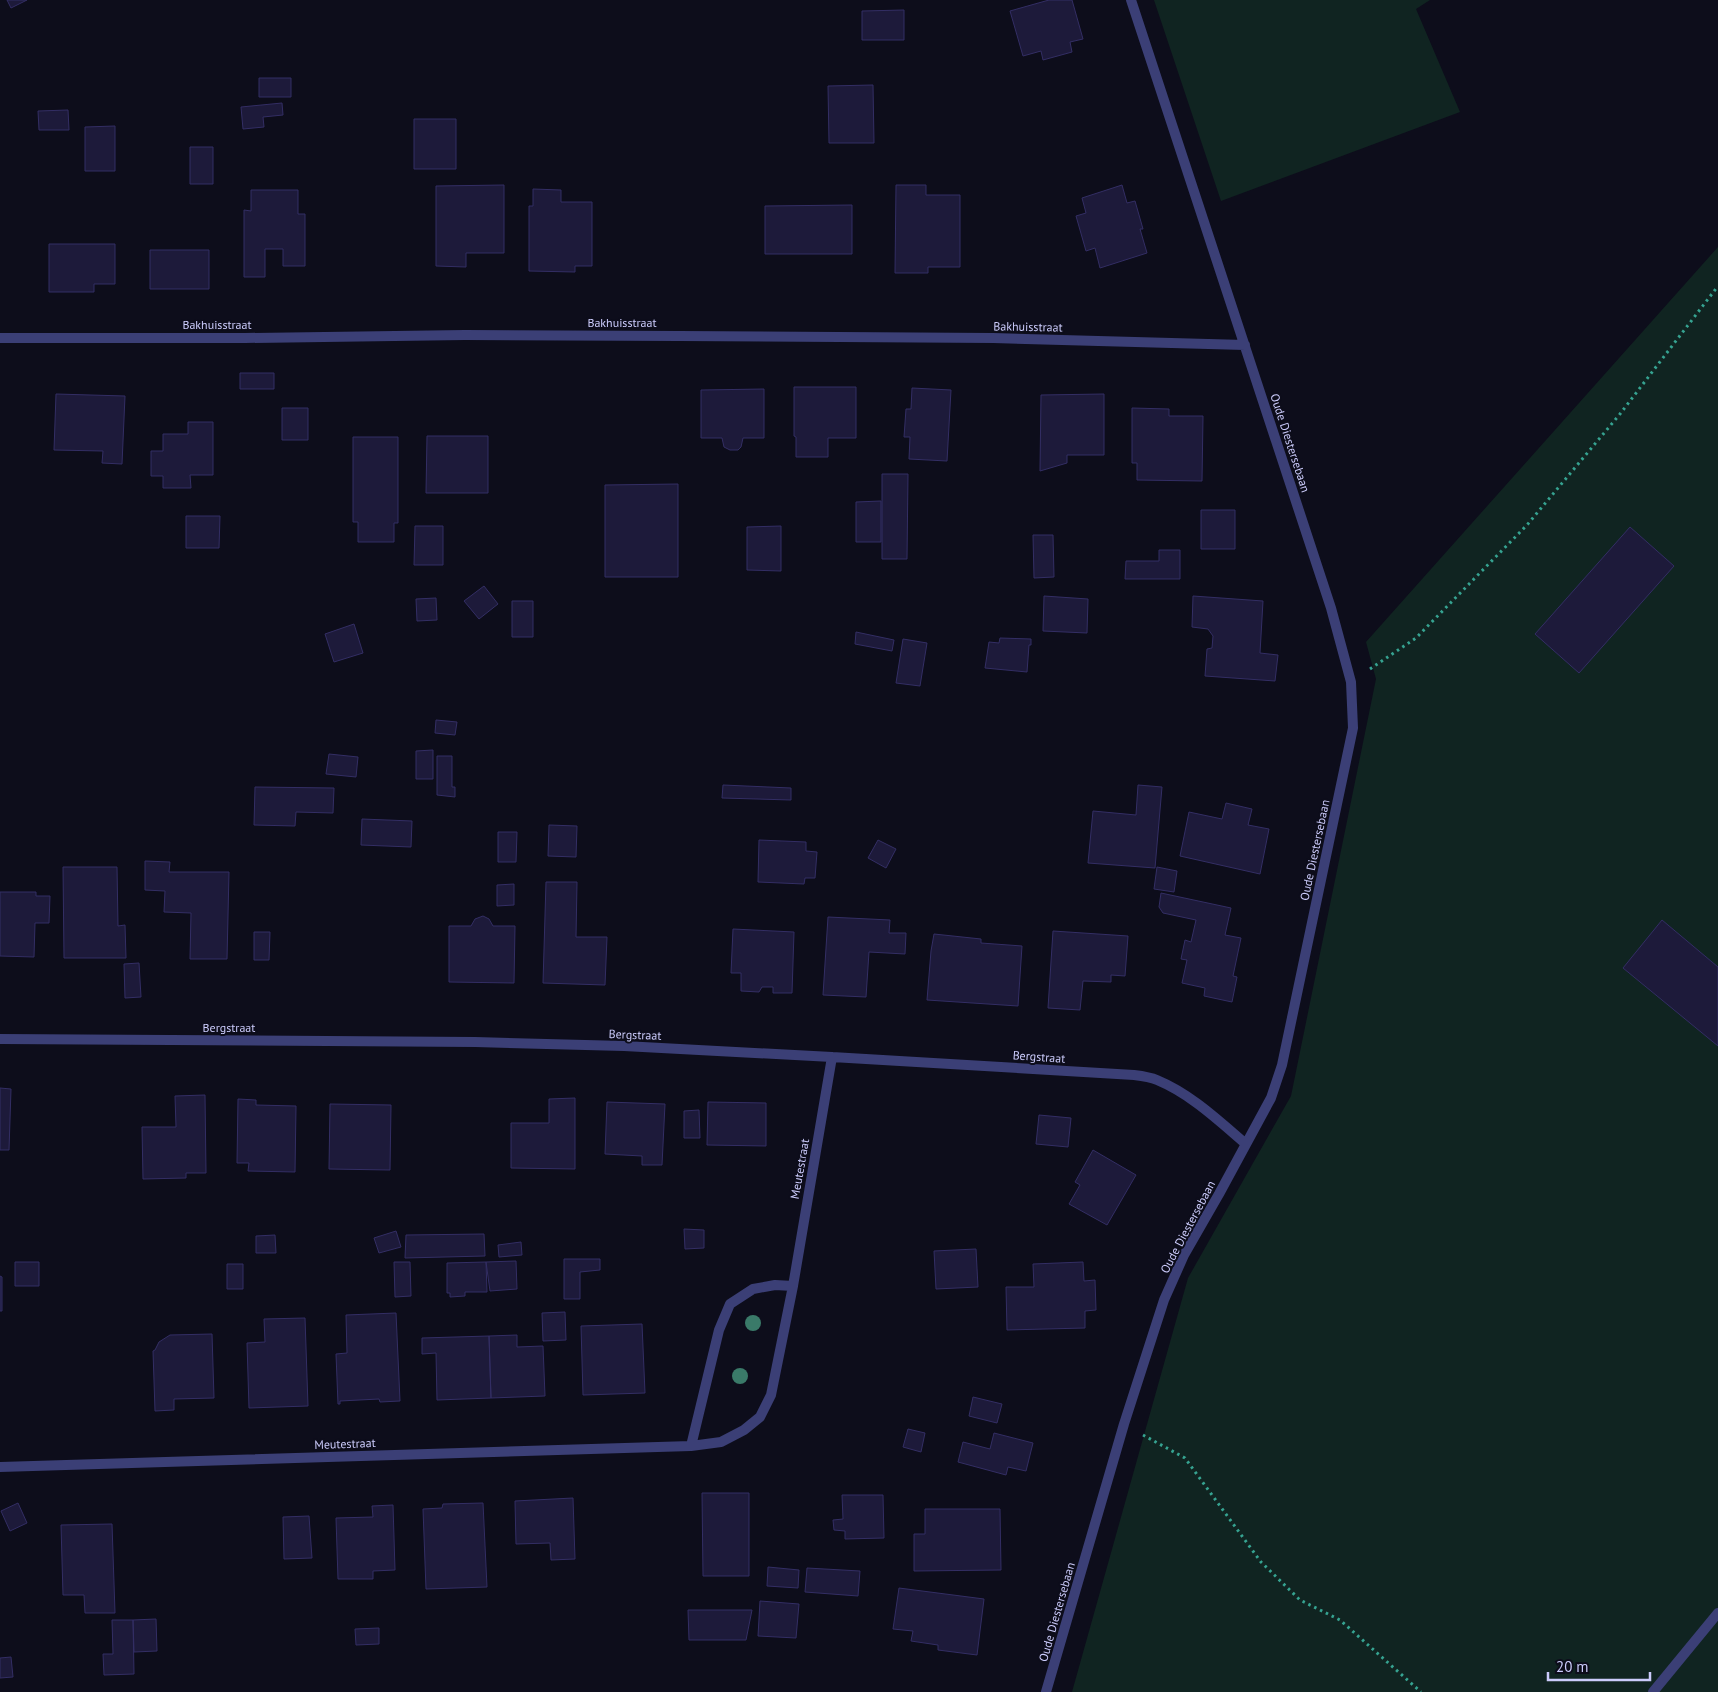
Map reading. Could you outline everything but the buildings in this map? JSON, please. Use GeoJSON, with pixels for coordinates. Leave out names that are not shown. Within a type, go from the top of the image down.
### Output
{"type":"FeatureCollection","features":[{"type":"Feature","properties":{"kind":"street","name":"Oude Diestersebaan"},"geometry":{"type":"LineString","coordinates":[[1046,1692],[1124,1424],[1164,1300],[1180,1264],[1271,1098],[1282,1065],[1354,728],[1351,682],[1331,608],[1131,0]]}},
{"type":"Feature","properties":{"kind":"street","name":"Bakhuisstraat"},"geometry":{"type":"LineString","coordinates":[[0,338],[245,338],[465,335],[679,336],[993,338],[1244,345]]}},
{"type":"Feature","properties":{"kind":"street","name":"Bergstraat"},"geometry":{"type":"LineString","coordinates":[[0,1039],[475,1042],[624,1046],[1134,1075],[1155,1079],[1173,1087],[1246,1144]]}},
{"type":"Feature","properties":{"kind":"street","name":"Meutestraat"},"geometry":{"type":"LineString","coordinates":[[0,1467],[692,1446],[721,1442],[744,1430],[760,1417],[770,1395],[793,1286],[832,1057]]}},
{"type":"Feature","properties":{"kind":"street"},"geometry":{"type":"LineString","coordinates":[[692,1446],[720,1330],[730,1304],[753,1289],[775,1285],[793,1286]]}},
{"type":"Feature","properties":{"kind":"street"},"geometry":{"type":"LineString","coordinates":[[1653,1692],[1718,1613]]}},
{"type":"Feature","properties":{"kind":"path"},"geometry":{"type":"LineString","coordinates":[[1351,682],[1416,638],[1527,525],[1620,414],[1718,286]]}},
{"type":"Feature","properties":{"kind":"path"},"geometry":{"type":"LineString","coordinates":[[1124,1424],[1185,1458],[1261,1562],[1300,1600],[1340,1620],[1421,1692]]}},
{"type":"Feature","properties":{"kind":"green space"},"geometry":{"type":"Polygon","coordinates":[[[1154,0],[1430,0],[1416,9],[1460,112],[1221,201],[1154,0]]]}},
{"type":"Feature","properties":{"kind":"green space"},"geometry":{"type":"Polygon","coordinates":[[[1718,247],[1718,1692],[1072,1692],[1188,1278],[1291,1096],[1376,679],[1366,642],[1718,247]]]}}]}
